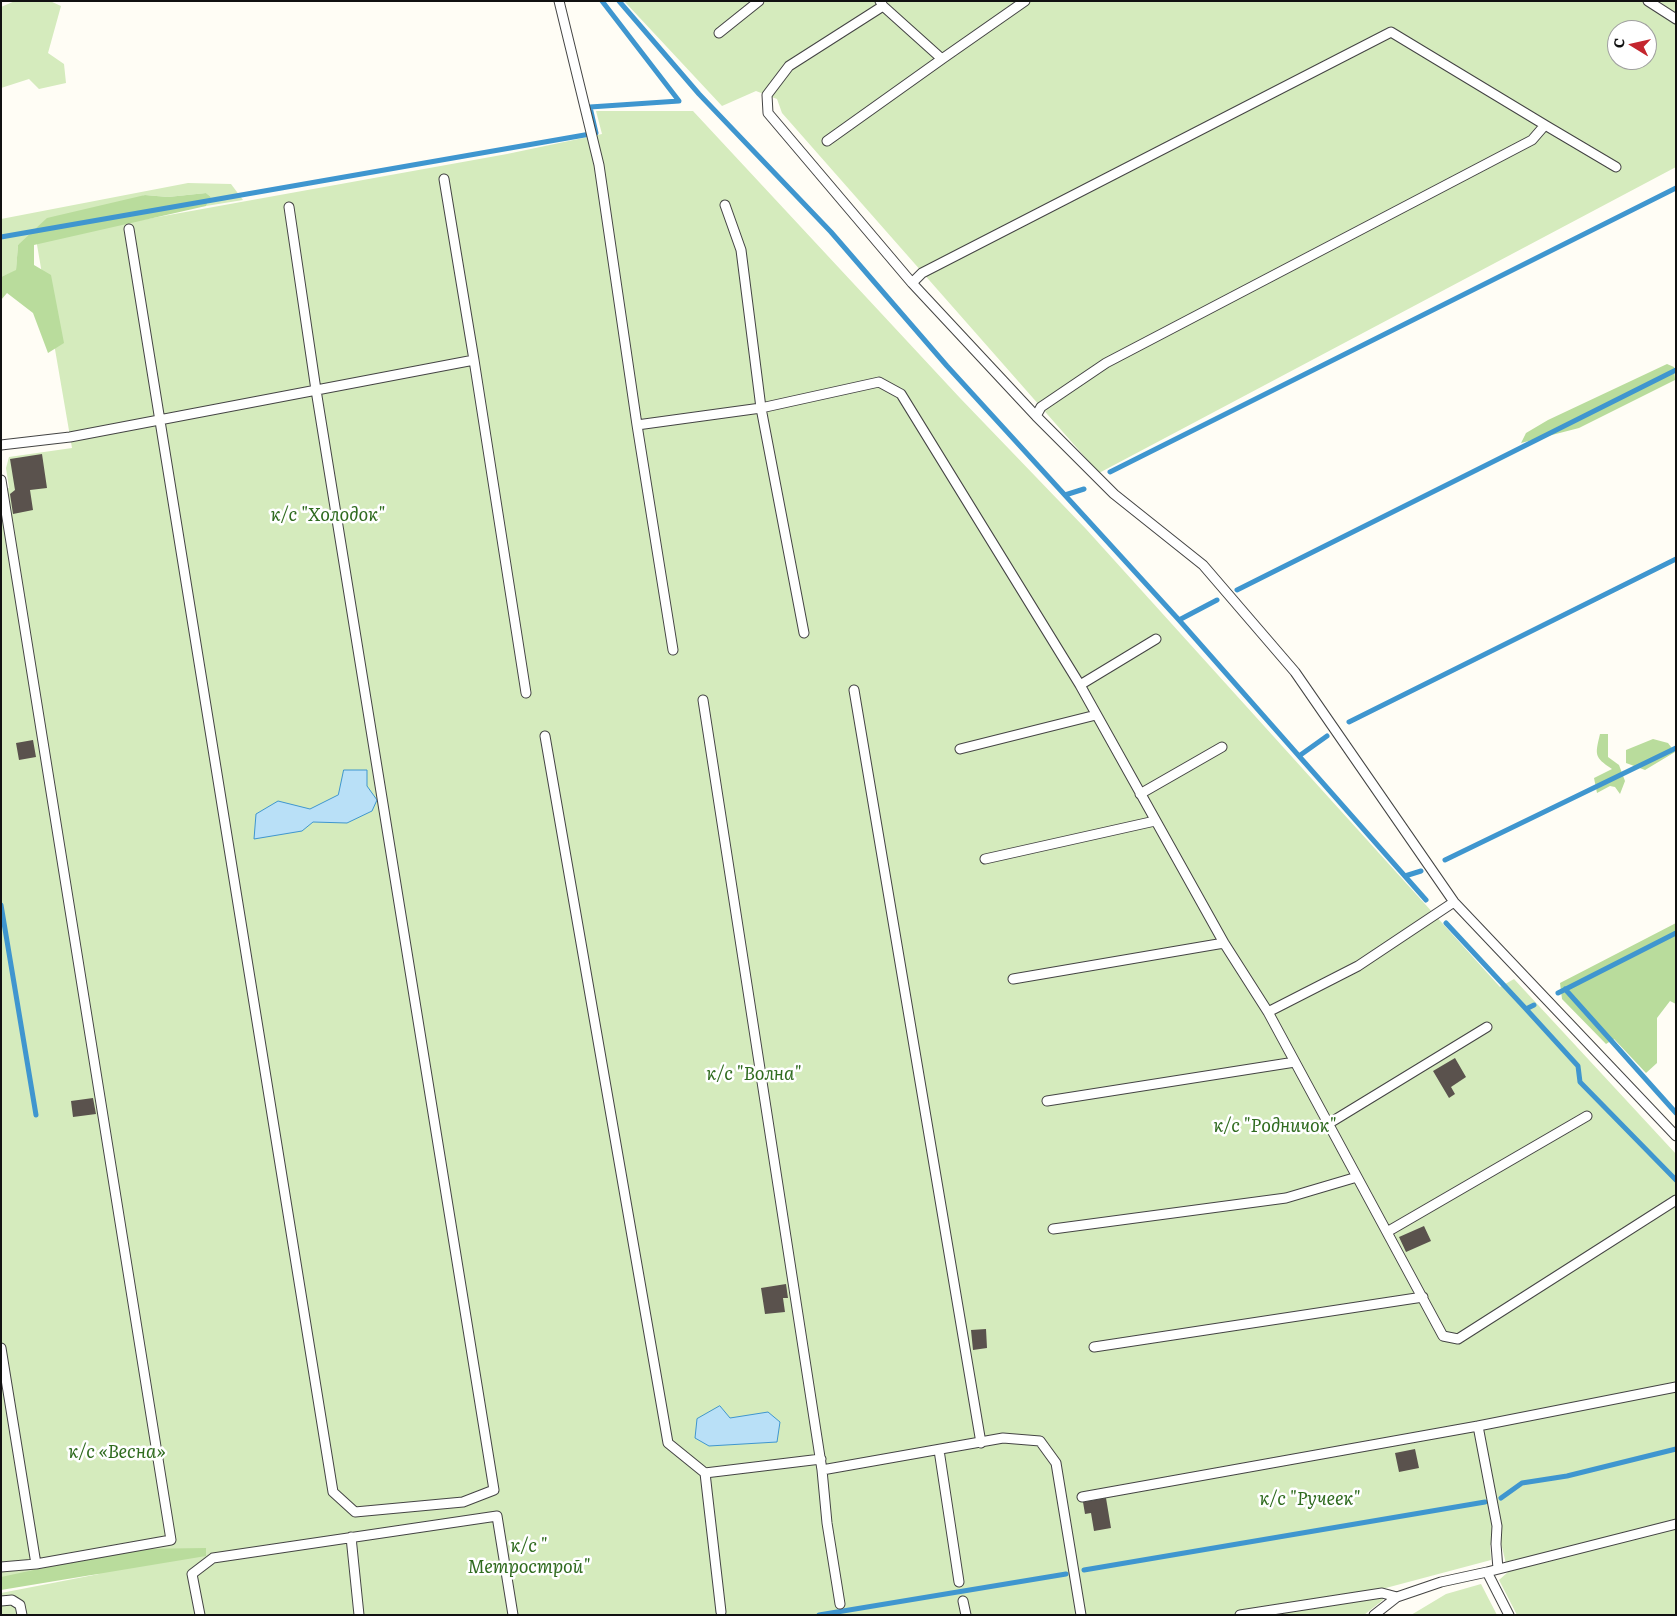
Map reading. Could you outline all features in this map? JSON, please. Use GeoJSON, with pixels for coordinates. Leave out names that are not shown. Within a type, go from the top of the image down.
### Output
{"type":"FeatureCollection","features":[{"type":"Feature","properties":{"kind":"lane"},"geometry":{"type":"LineString","coordinates":[[559,1],[599,165],[637,425],[673,650]]}},
{"type":"Feature","properties":{"kind":"lane"},"geometry":{"type":"LineString","coordinates":[[718,33],[759,1]]}},
{"type":"Feature","properties":{"kind":"lane"},"geometry":{"type":"LineString","coordinates":[[827,141],[1025,1]]}},
{"type":"Feature","properties":{"kind":"lane"},"geometry":{"type":"LineString","coordinates":[[1648,1],[1676,19]]}},
{"type":"Feature","properties":{"kind":"lane"},"geometry":{"type":"LineString","coordinates":[[942,59],[882,4],[789,66],[767,95],[768,113],[912,283],[1036,416],[1114,494],[1203,565],[1295,672],[1454,902],[1676,1136]]}},
{"type":"Feature","properties":{"kind":"lane"},"geometry":{"type":"LineString","coordinates":[[912,283],[922,273],[1391,32],[1616,167]]}},
{"type":"Feature","properties":{"kind":"lane"},"geometry":{"type":"LineString","coordinates":[[1036,416],[1041,407],[1106,362],[1532,140],[1545,125]]}},
{"type":"Feature","properties":{"kind":"lane"},"geometry":{"type":"LineString","coordinates":[[444,178],[526,693]]}},
{"type":"Feature","properties":{"kind":"lane"},"geometry":{"type":"LineString","coordinates":[[725,204],[741,250],[761,408],[804,633]]}},
{"type":"Feature","properties":{"kind":"lane"},"geometry":{"type":"LineString","coordinates":[[129,229],[333,1492],[354,1512],[463,1502],[494,1490],[316,390],[289,207]]}},
{"type":"Feature","properties":{"kind":"lane"},"geometry":{"type":"LineString","coordinates":[[1,445],[70,437],[474,360]]}},
{"type":"Feature","properties":{"kind":"lane"},"geometry":{"type":"LineString","coordinates":[[637,425],[761,408],[879,382],[901,394],[1080,685],[1224,942],[1268,1012],[1444,1336],[1458,1339],[1676,1200]]}},
{"type":"Feature","properties":{"kind":"lane"},"geometry":{"type":"LineString","coordinates":[[1,480],[171,1540],[36,1564],[1,1567]]}},
{"type":"Feature","properties":{"kind":"lane"},"geometry":{"type":"LineString","coordinates":[[1080,685],[1156,639]]}},
{"type":"Feature","properties":{"kind":"lane"},"geometry":{"type":"LineString","coordinates":[[854,690],[981,1443]]}},
{"type":"Feature","properties":{"kind":"lane"},"geometry":{"type":"LineString","coordinates":[[703,700],[821,1459],[827,1523],[840,1604]]}},
{"type":"Feature","properties":{"kind":"lane"},"geometry":{"type":"LineString","coordinates":[[960,748],[1096,715]]}},
{"type":"Feature","properties":{"kind":"lane"},"geometry":{"type":"LineString","coordinates":[[545,736],[668,1443],[705,1473],[721,1612]]}},
{"type":"Feature","properties":{"kind":"lane"},"geometry":{"type":"LineString","coordinates":[[1140,794],[1222,747]]}},
{"type":"Feature","properties":{"kind":"lane"},"geometry":{"type":"LineString","coordinates":[[985,859],[1155,821]]}},
{"type":"Feature","properties":{"kind":"lane"},"geometry":{"type":"LineString","coordinates":[[1268,1012],[1358,966],[1454,902]]}},
{"type":"Feature","properties":{"kind":"lane"},"geometry":{"type":"LineString","coordinates":[[1013,979],[1224,942]]}},
{"type":"Feature","properties":{"kind":"lane"},"geometry":{"type":"LineString","coordinates":[[1328,1124],[1487,1027]]}},
{"type":"Feature","properties":{"kind":"lane"},"geometry":{"type":"LineString","coordinates":[[1047,1101],[1295,1062]]}},
{"type":"Feature","properties":{"kind":"lane"},"geometry":{"type":"LineString","coordinates":[[1387,1232],[1587,1116]]}},
{"type":"Feature","properties":{"kind":"lane"},"geometry":{"type":"LineString","coordinates":[[1053,1229],[1286,1198],[1357,1177]]}},
{"type":"Feature","properties":{"kind":"lane"},"geometry":{"type":"LineString","coordinates":[[1094,1347],[1423,1298]]}},
{"type":"Feature","properties":{"kind":"lane"},"geometry":{"type":"LineString","coordinates":[[1,1348],[36,1564]]}},
{"type":"Feature","properties":{"kind":"lane"},"geometry":{"type":"LineString","coordinates":[[1082,1497],[1478,1426],[1676,1387]]}},
{"type":"Feature","properties":{"kind":"lane"},"geometry":{"type":"LineString","coordinates":[[1478,1426],[1497,1526],[1498,1569]]}},
{"type":"Feature","properties":{"kind":"lane"},"geometry":{"type":"LineString","coordinates":[[822,1470],[1003,1438],[1040,1441],[1056,1463],[1081,1615]]}},
{"type":"Feature","properties":{"kind":"lane"},"geometry":{"type":"LineString","coordinates":[[939,1450],[959,1582]]}},
{"type":"Feature","properties":{"kind":"lane"},"geometry":{"type":"LineString","coordinates":[[705,1473],[821,1459]]}},
{"type":"Feature","properties":{"kind":"lane"},"geometry":{"type":"LineString","coordinates":[[200,1615],[192,1574],[213,1558],[497,1516],[513,1615]]}},
{"type":"Feature","properties":{"kind":"lane"},"geometry":{"type":"LineString","coordinates":[[1374,1615],[1397,1597],[1441,1582],[1488,1572],[1676,1524]]}},
{"type":"Feature","properties":{"kind":"lane"},"geometry":{"type":"LineString","coordinates":[[351,1537],[360,1615]]}},
{"type":"Feature","properties":{"kind":"lane"},"geometry":{"type":"LineString","coordinates":[[1488,1572],[1509,1615]]}},
{"type":"Feature","properties":{"kind":"lane"},"geometry":{"type":"LineString","coordinates":[[1240,1615],[1382,1592],[1397,1597]]}},
{"type":"Feature","properties":{"kind":"lane"},"geometry":{"type":"LineString","coordinates":[[1,1601],[12,1600],[20,1605],[22,1615]]}},
{"type":"Feature","properties":{"kind":"lane"},"geometry":{"type":"LineString","coordinates":[[963,1601],[966,1615]]}},
{"type":"Feature","properties":{"kind":"green space"},"geometry":{"type":"Polygon","coordinates":[[[15,1],[50,1],[61,6],[48,53],[64,64],[66,83],[39,89],[29,79],[1,88],[1,7],[15,1]]]}},
{"type":"Feature","properties":{"kind":"green space"},"geometry":{"type":"Polygon","coordinates":[[[624,1],[1676,1],[1676,167],[1099,473],[782,113],[777,99],[756,91],[722,106],[624,1]]]}},
{"type":"Feature","properties":{"kind":"green space"},"geometry":{"type":"Polygon","coordinates":[[[596,111],[693,111],[960,398],[1086,529],[1500,987],[1514,979],[1676,1154],[1676,1615],[1517,1615],[1499,1580],[1508,1572],[1501,1543],[1490,1545],[1491,1560],[1382,1589],[1383,1600],[1364,1615],[1,1615],[1,1593],[99,1574],[1,1582],[1,490],[9,488],[6,468],[9,457],[72,448],[36,239],[507,154],[602,134],[596,111]]]}},
{"type":"Feature","properties":{"kind":"green space"},"geometry":{"type":"Polygon","coordinates":[[[188,183],[231,184],[243,200],[206,206],[211,197],[206,193],[168,197],[145,195],[18,245],[16,271],[1,277],[1,219],[188,183]]]}},
{"type":"Feature","properties":{"kind":"green space"},"geometry":{"type":"Polygon","coordinates":[[[206,193],[211,197],[206,206],[34,245],[34,265],[51,275],[64,343],[48,353],[33,313],[7,293],[1,300],[1,277],[16,270],[18,245],[47,218],[145,195],[168,197],[206,193]]]}},
{"type":"Feature","properties":{"kind":"green space"},"geometry":{"type":"Polygon","coordinates":[[[1667,364],[1674,367],[1675,380],[1579,428],[1521,443],[1526,433],[1548,420],[1667,364]]]}},
{"type":"Feature","properties":{"kind":"green space"},"geometry":{"type":"Polygon","coordinates":[[[1600,734],[1608,734],[1608,757],[1619,765],[1625,781],[1620,794],[1615,787],[1610,786],[1597,793],[1594,778],[1612,769],[1597,755],[1600,734]]]}},
{"type":"Feature","properties":{"kind":"green space"},"geometry":{"type":"Polygon","coordinates":[[[1653,739],[1668,743],[1675,752],[1645,770],[1626,763],[1626,750],[1653,739]]]}},
{"type":"Feature","properties":{"kind":"green space"},"geometry":{"type":"Polygon","coordinates":[[[1676,923],[1676,1004],[1670,1001],[1657,1018],[1657,1063],[1646,1073],[1614,1039],[1606,1044],[1562,999],[1560,983],[1676,923]]]}},
{"type":"Feature","properties":{"kind":"green space"},"geometry":{"type":"Polygon","coordinates":[[[206,1548],[206,1556],[1,1590],[1,1577],[132,1549],[206,1548]]]}},
{"type":"Feature","properties":{"kind":"green space"},"geometry":{"type":"Polygon","coordinates":[[[1481,1584],[1497,1615],[1411,1615],[1446,1594],[1481,1584]]]}},
{"type":"Feature","properties":{"kind":"water"},"geometry":{"type":"Polygon","coordinates":[[[344,770],[367,770],[367,786],[377,800],[372,811],[347,823],[313,822],[302,831],[254,839],[256,814],[278,801],[310,809],[338,795],[344,770]]]}},
{"type":"Feature","properties":{"kind":"water"},"geometry":{"type":"Polygon","coordinates":[[[720,1406],[730,1418],[768,1412],[780,1422],[777,1442],[709,1446],[695,1438],[697,1419],[720,1406]]]}},
{"type":"Feature","properties":{"kind":"building"},"geometry":{"type":"Polygon","coordinates":[[[42,454],[47,488],[30,490],[33,510],[13,514],[10,494],[15,490],[10,459],[42,454]]]}},
{"type":"Feature","properties":{"kind":"building"},"geometry":{"type":"Polygon","coordinates":[[[33,740],[36,757],[19,760],[16,743],[33,740]]]}},
{"type":"Feature","properties":{"kind":"building"},"geometry":{"type":"Polygon","coordinates":[[[1455,1058],[1466,1077],[1451,1087],[1455,1094],[1449,1098],[1433,1071],[1455,1058]]]}},
{"type":"Feature","properties":{"kind":"building"},"geometry":{"type":"Polygon","coordinates":[[[93,1098],[96,1114],[73,1117],[71,1101],[93,1098]]]}},
{"type":"Feature","properties":{"kind":"building"},"geometry":{"type":"Polygon","coordinates":[[[1424,1226],[1431,1241],[1406,1252],[1399,1237],[1424,1226]]]}},
{"type":"Feature","properties":{"kind":"building"},"geometry":{"type":"Polygon","coordinates":[[[786,1284],[788,1298],[783,1298],[785,1312],[765,1314],[761,1288],[786,1284]]]}},
{"type":"Feature","properties":{"kind":"building"},"geometry":{"type":"Polygon","coordinates":[[[986,1329],[987,1348],[973,1350],[971,1330],[986,1329]]]}},
{"type":"Feature","properties":{"kind":"building"},"geometry":{"type":"Polygon","coordinates":[[[1415,1449],[1419,1468],[1399,1472],[1395,1453],[1415,1449]]]}},
{"type":"Feature","properties":{"kind":"building"},"geometry":{"type":"Polygon","coordinates":[[[1106,1498],[1111,1528],[1094,1531],[1091,1513],[1085,1514],[1083,1502],[1106,1498]]]}},
{"type":"Feature","properties":{"kind":"waterway"},"geometry":{"type":"LineString","coordinates":[[1,237],[596,133],[590,107],[679,101],[602,1]]}},
{"type":"Feature","properties":{"kind":"waterway"},"geometry":{"type":"LineString","coordinates":[[619,1],[699,94],[831,232],[947,366],[1179,620],[1426,900]]}},
{"type":"Feature","properties":{"kind":"waterway"},"geometry":{"type":"LineString","coordinates":[[1110,472],[1676,188]]}},
{"type":"Feature","properties":{"kind":"waterway"},"geometry":{"type":"LineString","coordinates":[[1237,590],[1676,370]]}},
{"type":"Feature","properties":{"kind":"waterway"},"geometry":{"type":"LineString","coordinates":[[1065,495],[1084,489]]}},
{"type":"Feature","properties":{"kind":"waterway"},"geometry":{"type":"LineString","coordinates":[[1349,722],[1676,559]]}},
{"type":"Feature","properties":{"kind":"waterway"},"geometry":{"type":"LineString","coordinates":[[1179,620],[1217,600]]}},
{"type":"Feature","properties":{"kind":"waterway"},"geometry":{"type":"LineString","coordinates":[[1299,756],[1327,736]]}},
{"type":"Feature","properties":{"kind":"waterway"},"geometry":{"type":"LineString","coordinates":[[1445,860],[1676,748]]}},
{"type":"Feature","properties":{"kind":"waterway"},"geometry":{"type":"LineString","coordinates":[[1405,876],[1421,871]]}},
{"type":"Feature","properties":{"kind":"waterway"},"geometry":{"type":"LineString","coordinates":[[1,905],[36,1115]]}},
{"type":"Feature","properties":{"kind":"waterway"},"geometry":{"type":"LineString","coordinates":[[1446,923],[1526,1009],[1534,1005]]}},
{"type":"Feature","properties":{"kind":"waterway"},"geometry":{"type":"LineString","coordinates":[[1558,993],[1676,933]]}},
{"type":"Feature","properties":{"kind":"waterway"},"geometry":{"type":"LineString","coordinates":[[1565,989],[1676,1113]]}},
{"type":"Feature","properties":{"kind":"waterway"},"geometry":{"type":"LineString","coordinates":[[1526,1009],[1578,1066],[1580,1082],[1676,1180]]}},
{"type":"Feature","properties":{"kind":"waterway"},"geometry":{"type":"LineString","coordinates":[[1501,1498],[1522,1483],[1567,1476],[1676,1449]]}},
{"type":"Feature","properties":{"kind":"waterway"},"geometry":{"type":"LineString","coordinates":[[1084,1570],[1485,1502]]}},
{"type":"Feature","properties":{"kind":"waterway"},"geometry":{"type":"LineString","coordinates":[[819,1615],[1066,1574]]}},
{"type":"Feature","properties":{"kind":"park label","name":"к/с \"Холодок\""},"geometry":{"type":"Point","coordinates":[328,516]}},
{"type":"Feature","properties":{"kind":"park label","name":"к/с \"Волна\""},"geometry":{"type":"Point","coordinates":[754,1075]}},
{"type":"Feature","properties":{"kind":"park label","name":"к/с \"Родничок\""},"geometry":{"type":"Point","coordinates":[1275,1127]}},
{"type":"Feature","properties":{"kind":"park label","name":"к/с «Весна»"},"geometry":{"type":"Point","coordinates":[117,1453]}},
{"type":"Feature","properties":{"kind":"park label","name":"к/с \"Ручеек\""},"geometry":{"type":"Point","coordinates":[1310,1500]}},
{"type":"Feature","properties":{"kind":"park label","name":"к/с \" Метрострой\""},"geometry":{"type":"Point","coordinates":[529,1557]}}]}
